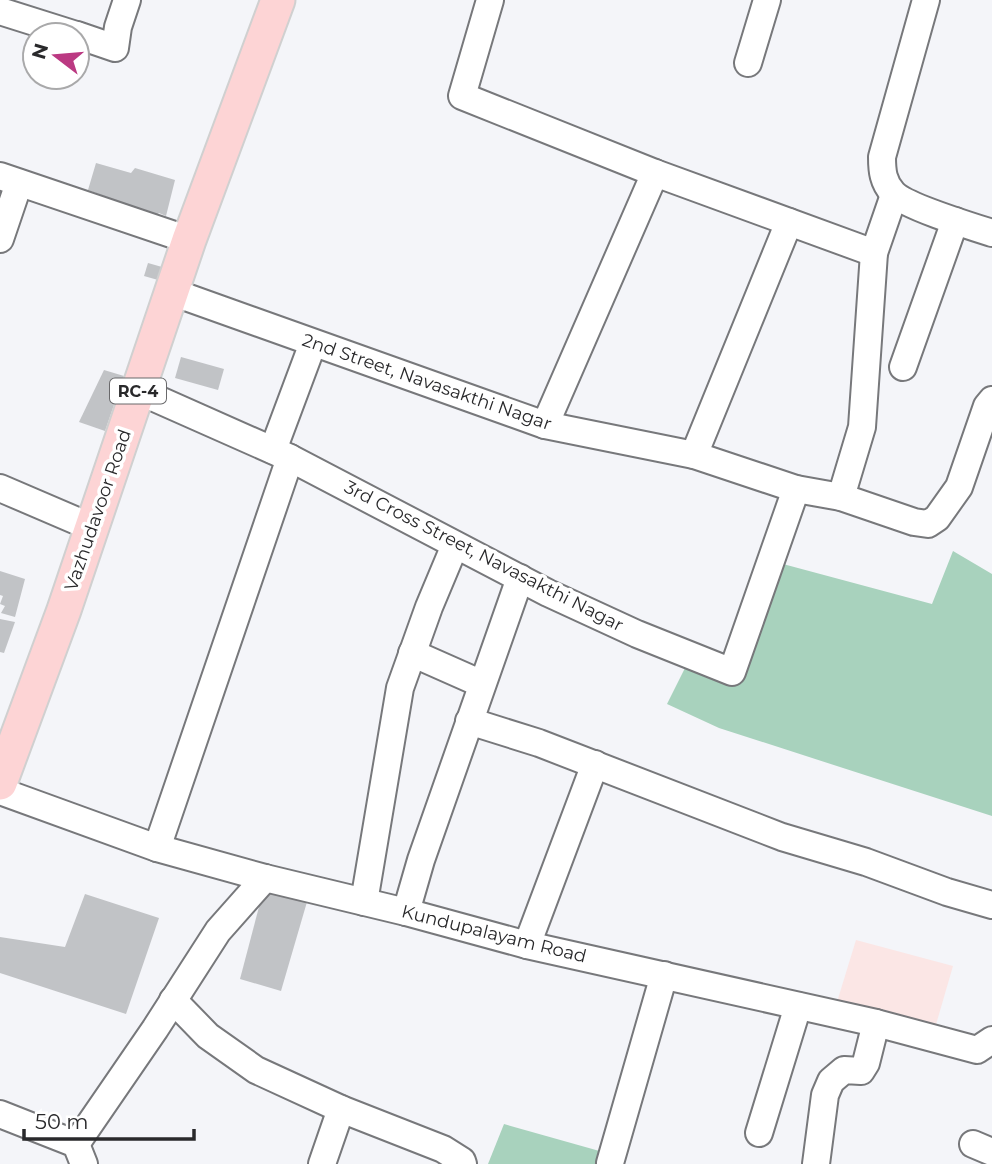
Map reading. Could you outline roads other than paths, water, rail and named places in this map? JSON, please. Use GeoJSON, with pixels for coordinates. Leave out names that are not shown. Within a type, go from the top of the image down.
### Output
{"type":"FeatureCollection","features":[{"type":"Feature","properties":{"kind":"main road","name":"Vazhudavoor Road"},"geometry":{"type":"LineString","coordinates":[[0,782],[64,610],[189,240],[278,0]]}},
{"type":"Feature","properties":{"kind":"street"},"geometry":{"type":"LineString","coordinates":[[91,40],[115,48],[118,27],[127,0]]}},
{"type":"Feature","properties":{"kind":"street"},"geometry":{"type":"LineString","coordinates":[[490,0],[463,96],[655,173],[874,253]]}},
{"type":"Feature","properties":{"kind":"street"},"geometry":{"type":"LineString","coordinates":[[748,63],[767,0]]}},
{"type":"Feature","properties":{"kind":"street"},"geometry":{"type":"LineString","coordinates":[[841,497],[862,428],[874,253],[888,184],[882,157],[926,0]]}},
{"type":"Feature","properties":{"kind":"street"},"geometry":{"type":"LineString","coordinates":[[0,10],[33,21]]}},
{"type":"Feature","properties":{"kind":"street"},"geometry":{"type":"LineString","coordinates":[[545,425],[655,173]]}},
{"type":"Feature","properties":{"kind":"street"},"geometry":{"type":"LineString","coordinates":[[0,239],[9,179],[189,240]]}},
{"type":"Feature","properties":{"kind":"street"},"geometry":{"type":"LineString","coordinates":[[888,184],[955,221],[992,233]]}},
{"type":"Feature","properties":{"kind":"street"},"geometry":{"type":"LineString","coordinates":[[903,367],[955,221]]}},
{"type":"Feature","properties":{"kind":"street"},"geometry":{"type":"LineString","coordinates":[[694,455],[789,222]]}},
{"type":"Feature","properties":{"kind":"street","name":"2nd Street, Navasakthi Nagar"},"geometry":{"type":"LineString","coordinates":[[172,292],[545,425],[694,455],[796,489],[841,497],[914,522],[928,524],[937,518],[959,487],[987,406],[992,400]]}},
{"type":"Feature","properties":{"kind":"street"},"geometry":{"type":"LineString","coordinates":[[157,848],[281,454],[313,343]]}},
{"type":"Feature","properties":{"kind":"street","name":"3rd Cross Street, Navasakthi Nagar"},"geometry":{"type":"LineString","coordinates":[[139,391],[281,454],[520,578],[637,634],[732,672],[796,489]]}},
{"type":"Feature","properties":{"kind":"street"},"geometry":{"type":"LineString","coordinates":[[0,488],[91,527]]}},
{"type":"Feature","properties":{"kind":"street"},"geometry":{"type":"LineString","coordinates":[[364,902],[400,688],[455,545]]}},
{"type":"Feature","properties":{"kind":"street"},"geometry":{"type":"LineString","coordinates":[[406,912],[421,860],[520,578]]}},
{"type":"Feature","properties":{"kind":"street"},"geometry":{"type":"LineString","coordinates":[[412,653],[482,684]]}},
{"type":"Feature","properties":{"kind":"street"},"geometry":{"type":"LineString","coordinates":[[469,721],[539,743],[782,837],[992,905]]}},
{"type":"Feature","properties":{"kind":"street"},"geometry":{"type":"LineString","coordinates":[[527,945],[595,764]]}},
{"type":"Feature","properties":{"kind":"street","name":"Kundupalayam Road"},"geometry":{"type":"LineString","coordinates":[[0,791],[157,848],[527,945],[876,1023],[977,1050],[992,1040]]}},
{"type":"Feature","properties":{"kind":"street"},"geometry":{"type":"LineString","coordinates":[[0,1114],[80,1154],[218,931],[265,878]]}},
{"type":"Feature","properties":{"kind":"street"},"geometry":{"type":"LineString","coordinates":[[610,1163],[664,975]]}},
{"type":"Feature","properties":{"kind":"street"},"geometry":{"type":"LineString","coordinates":[[173,1000],[208,1036],[256,1070],[341,1109],[443,1149],[463,1164]]}},
{"type":"Feature","properties":{"kind":"street"},"geometry":{"type":"LineString","coordinates":[[759,1133],[798,1006]]}},
{"type":"Feature","properties":{"kind":"street"},"geometry":{"type":"LineString","coordinates":[[816,1164],[825,1095],[831,1081],[844,1070],[861,1071],[866,1063],[876,1023]]}},
{"type":"Feature","properties":{"kind":"street"},"geometry":{"type":"LineString","coordinates":[[322,1164],[341,1109]]}}]}
